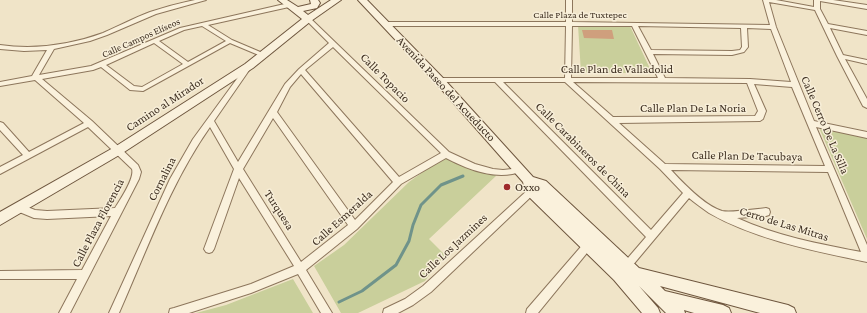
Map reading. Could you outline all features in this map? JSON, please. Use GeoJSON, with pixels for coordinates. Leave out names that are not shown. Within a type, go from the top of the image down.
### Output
{"type":"FeatureCollection","features":[{"type":"Feature","properties":{"kind":"street"},"geometry":{"type":"LineString","coordinates":[[0,52],[4,48],[52,46],[93,39],[158,11],[203,0]]}},
{"type":"Feature","properties":{"kind":"street"},"geometry":{"type":"LineString","coordinates":[[288,5],[313,7],[316,4],[314,0]]}},
{"type":"Feature","properties":{"kind":"street","name":"Camino al Mirador"},"geometry":{"type":"LineString","coordinates":[[0,219],[117,151],[249,66],[308,19],[337,0]]}},
{"type":"Feature","properties":{"kind":"street","name":"Avenida Paseo del Acueducto"},"geometry":{"type":"LineString","coordinates":[[362,0],[439,80],[588,245],[662,298],[678,313]]}},
{"type":"Feature","properties":{"kind":"street"},"geometry":{"type":"LineString","coordinates":[[568,81],[569,0]]}},
{"type":"Feature","properties":{"kind":"street"},"geometry":{"type":"LineString","coordinates":[[767,0],[818,9]]}},
{"type":"Feature","properties":{"kind":"street","name":"Calle Cerro De La Silla"},"geometry":{"type":"LineString","coordinates":[[767,0],[773,27],[794,85],[867,257]]}},
{"type":"Feature","properties":{"kind":"street"},"geometry":{"type":"LineString","coordinates":[[816,0],[818,9],[840,56],[864,95],[867,106]]}},
{"type":"Feature","properties":{"kind":"street"},"geometry":{"type":"LineString","coordinates":[[822,0],[867,7]]}},
{"type":"Feature","properties":{"kind":"street"},"geometry":{"type":"LineString","coordinates":[[288,5],[308,19]]}},
{"type":"Feature","properties":{"kind":"street","name":"Calle Campos Elíseos"},"geometry":{"type":"LineString","coordinates":[[0,84],[73,73],[102,66],[155,40],[182,29],[288,5]]}},
{"type":"Feature","properties":{"kind":"street","name":"Calle Topacio"},"geometry":{"type":"LineString","coordinates":[[308,19],[446,154]]}},
{"type":"Feature","properties":{"kind":"street"},"geometry":{"type":"LineString","coordinates":[[203,24],[230,41],[262,55]]}},
{"type":"Feature","properties":{"kind":"street","name":"Calle Plaza de Tuxtepec"},"geometry":{"type":"LineString","coordinates":[[386,24],[634,24],[773,27]]}},
{"type":"Feature","properties":{"kind":"street"},"geometry":{"type":"LineString","coordinates":[[634,24],[663,80]]}},
{"type":"Feature","properties":{"kind":"street"},"geometry":{"type":"LineString","coordinates":[[648,52],[732,53],[742,51],[745,47],[744,26]]}},
{"type":"Feature","properties":{"kind":"street"},"geometry":{"type":"LineString","coordinates":[[826,26],[867,33]]}},
{"type":"Feature","properties":{"kind":"street"},"geometry":{"type":"LineString","coordinates":[[155,40],[188,65]]}},
{"type":"Feature","properties":{"kind":"street"},"geometry":{"type":"LineString","coordinates":[[102,66],[132,88],[140,90],[148,88],[230,41]]}},
{"type":"Feature","properties":{"kind":"street"},"geometry":{"type":"LineString","coordinates":[[209,249],[238,170],[287,86],[301,70],[333,43]]}},
{"type":"Feature","properties":{"kind":"street"},"geometry":{"type":"LineString","coordinates":[[35,78],[52,46]]}},
{"type":"Feature","properties":{"kind":"street"},"geometry":{"type":"LineString","coordinates":[[840,56],[867,62]]}},
{"type":"Feature","properties":{"kind":"street","name":"Cornalina"},"geometry":{"type":"LineString","coordinates":[[114,313],[173,181],[196,142],[249,66]]}},
{"type":"Feature","properties":{"kind":"street"},"geometry":{"type":"LineString","coordinates":[[301,70],[398,182]]}},
{"type":"Feature","properties":{"kind":"street","name":"Calle Plaza Florencia"},"geometry":{"type":"LineString","coordinates":[[35,78],[89,123],[135,167],[137,172],[135,179],[64,313]]}},
{"type":"Feature","properties":{"kind":"street","name":"Calle Plan de Valladolid"},"geometry":{"type":"LineString","coordinates":[[439,80],[750,81],[794,85]]}},
{"type":"Feature","properties":{"kind":"street","name":"Calle Carabineros de China"},"geometry":{"type":"LineString","coordinates":[[497,80],[651,236]]}},
{"type":"Feature","properties":{"kind":"street","name":"Cerro de Las Mitras"},"geometry":{"type":"LineString","coordinates":[[568,81],[663,167],[688,193],[720,215],[755,230],[810,246],[867,257]]}},
{"type":"Feature","properties":{"kind":"street","name":"Calle Plan De La Noria"},"geometry":{"type":"LineString","coordinates":[[611,120],[757,119],[760,117],[762,112],[750,81]]}},
{"type":"Feature","properties":{"kind":"street"},"geometry":{"type":"LineString","coordinates":[[273,112],[354,226]]}},
{"type":"Feature","properties":{"kind":"street","name":"Turquesa"},"geometry":{"type":"LineString","coordinates":[[210,121],[238,170],[301,268],[327,313]]}},
{"type":"Feature","properties":{"kind":"street"},"geometry":{"type":"LineString","coordinates":[[0,171],[89,123]]}},
{"type":"Feature","properties":{"kind":"street"},"geometry":{"type":"LineString","coordinates":[[811,123],[867,135]]}},
{"type":"Feature","properties":{"kind":"street"},"geometry":{"type":"LineString","coordinates":[[0,124],[28,156]]}},
{"type":"Feature","properties":{"kind":"street"},"geometry":{"type":"LineString","coordinates":[[446,154],[461,161],[500,173],[514,173],[520,169]]}},
{"type":"Feature","properties":{"kind":"street","name":"Calle Esmeralda"},"geometry":{"type":"LineString","coordinates":[[174,313],[251,288],[301,268],[354,226],[398,182],[446,154]]}},
{"type":"Feature","properties":{"kind":"street","name":"Calle Plan De Tacubaya"},"geometry":{"type":"LineString","coordinates":[[663,167],[831,170]]}},
{"type":"Feature","properties":{"kind":"street","name":"Avenida Paseo del Acueducto"},"geometry":{"type":"LineString","coordinates":[[534,185],[627,274],[648,312]]}},
{"type":"Feature","properties":{"kind":"street","name":"Calle Los Jazmines"},"geometry":{"type":"LineString","coordinates":[[388,313],[409,302],[427,289],[534,185]]}},
{"type":"Feature","properties":{"kind":"street"},"geometry":{"type":"LineString","coordinates":[[688,193],[651,236],[627,274],[788,313]]}},
{"type":"Feature","properties":{"kind":"street"},"geometry":{"type":"LineString","coordinates":[[20,208],[34,214],[47,215],[117,212]]}},
{"type":"Feature","properties":{"kind":"street"},"geometry":{"type":"LineString","coordinates":[[720,215],[766,212]]}},
{"type":"Feature","properties":{"kind":"street"},"geometry":{"type":"LineString","coordinates":[[531,313],[588,245]]}},
{"type":"Feature","properties":{"kind":"street"},"geometry":{"type":"LineString","coordinates":[[0,275],[84,274]]}},
{"type":"Feature","properties":{"kind":"street"},"geometry":{"type":"LineString","coordinates":[[648,312],[662,298],[723,313]]}},
{"type":"Feature","properties":{"kind":"green space"},"geometry":{"type":"Polygon","coordinates":[[[578,25],[630,26],[652,73],[581,73],[578,25]]]}},
{"type":"Feature","properties":{"kind":"green space"},"geometry":{"type":"Polygon","coordinates":[[[821,127],[867,136],[867,239],[820,130],[821,127]]]}},
{"type":"Feature","properties":{"kind":"green space"},"geometry":{"type":"Polygon","coordinates":[[[448,154],[489,169],[496,176],[429,239],[445,255],[425,281],[358,313],[341,313],[314,266],[344,245],[409,182],[448,154]]]}},
{"type":"Feature","properties":{"kind":"green space"},"geometry":{"type":"Polygon","coordinates":[[[293,279],[313,313],[196,313],[226,305],[293,279]]]}},
{"type":"Feature","properties":{"kind":"building"},"geometry":{"type":"Polygon","coordinates":[[[582,30],[612,30],[614,39],[584,38],[582,30]]]}},
{"type":"Feature","properties":{"kind":"waterway"},"geometry":{"type":"LineString","coordinates":[[339,302],[362,291],[396,265],[409,241],[413,225],[421,205],[441,185],[463,176]]}},
{"type":"Feature","properties":{"kind":"place","name":"Oxxo"},"geometry":{"type":"Point","coordinates":[507,187]}}]}
